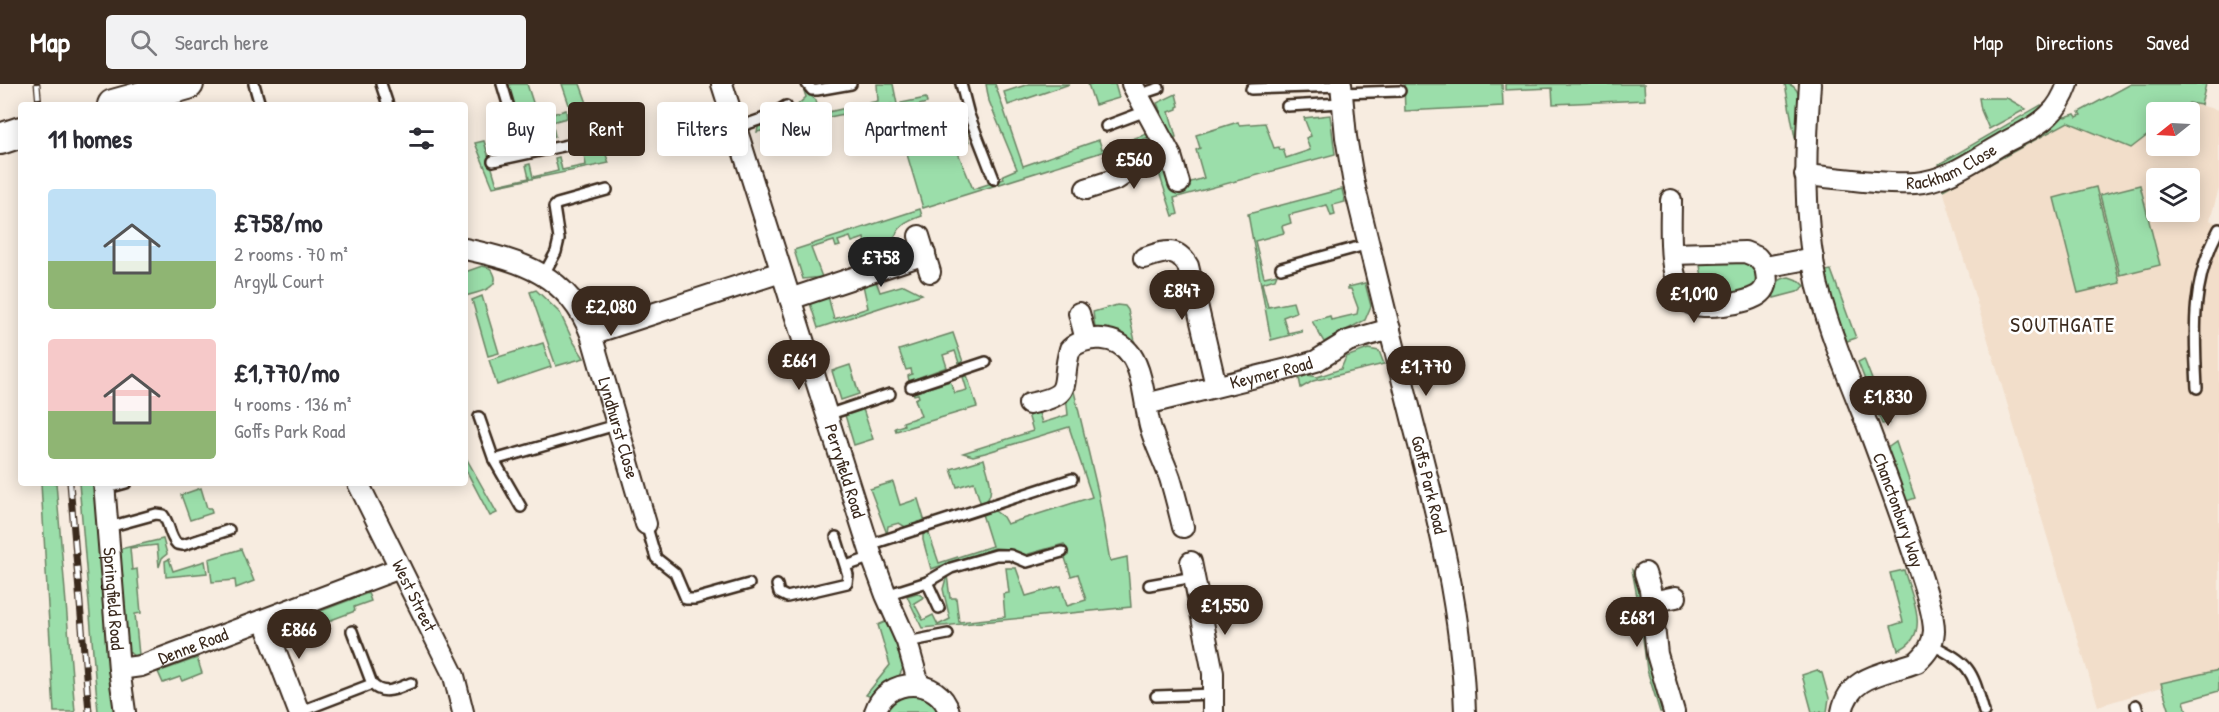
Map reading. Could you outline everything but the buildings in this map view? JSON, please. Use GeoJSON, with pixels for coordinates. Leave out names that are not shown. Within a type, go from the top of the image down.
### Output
{"type":"FeatureCollection","features":[{"type":"Feature","properties":{"kind":"main road"},"geometry":{"type":"LineString","coordinates":[[129,102],[188,84]]}},
{"type":"Feature","properties":{"kind":"street","name":"Perryfield Road"},"geometry":{"type":"LineString","coordinates":[[722,84],[728,102]]}},
{"type":"Feature","properties":{"kind":"street","name":"Chanctonbury Way"},"geometry":{"type":"LineString","coordinates":[[1810,84],[1805,175],[1807,216],[1822,303],[1897,502],[1919,570],[1932,617],[1934,630],[1932,645]]}},
{"type":"Feature","properties":{"kind":"street","name":"Rackham Close"},"geometry":{"type":"LineString","coordinates":[[1805,175],[1899,183],[1916,183],[1937,178],[1958,169],[2034,126],[2049,115],[2058,104],[2068,84]]}},
{"type":"Feature","properties":{"kind":"street","name":"Goffs Park Road"},"geometry":{"type":"LineString","coordinates":[[1341,92],[1353,176],[1426,471],[1451,584],[1465,712]]}},
{"type":"Feature","properties":{"kind":"street"},"geometry":{"type":"LineString","coordinates":[[1139,97],[1171,156],[1179,183]]}},
{"type":"Feature","properties":{"kind":"street","name":"Perryfield Road"},"geometry":{"type":"LineString","coordinates":[[745,156],[871,551],[886,595],[907,642],[920,685]]}},
{"type":"Feature","properties":{"kind":"street"},"geometry":{"type":"LineString","coordinates":[[1086,189],[1117,179],[1129,171],[1171,156]]}},
{"type":"Feature","properties":{"kind":"street"},"geometry":{"type":"LineString","coordinates":[[1671,200],[1672,255],[1682,293],[1688,302],[1702,307],[1742,301],[1760,294],[1766,285],[1765,267],[1757,257],[1745,252],[1672,255]]}},
{"type":"Feature","properties":{"kind":"street","name":"Lyndhurst Close"},"geometry":{"type":"LineString","coordinates":[[468,250],[497,256],[544,274],[577,305],[591,334],[646,524]]}},
{"type":"Feature","properties":{"kind":"street"},"geometry":{"type":"LineString","coordinates":[[1144,258],[1164,252],[1175,252],[1183,257],[1188,266],[1216,386]]}},
{"type":"Feature","properties":{"kind":"street"},"geometry":{"type":"LineString","coordinates":[[790,299],[925,254]]}},
{"type":"Feature","properties":{"kind":"street"},"geometry":{"type":"LineString","coordinates":[[1765,267],[1813,258]]}},
{"type":"Feature","properties":{"kind":"street"},"geometry":{"type":"LineString","coordinates":[[591,334],[781,272]]}},
{"type":"Feature","properties":{"kind":"street"},"geometry":{"type":"LineString","coordinates":[[1080,313],[1086,340]]}},
{"type":"Feature","properties":{"kind":"street","name":"Keymer Road"},"geometry":{"type":"LineString","coordinates":[[1146,404],[1316,361],[1348,341],[1390,329]]}},
{"type":"Feature","properties":{"kind":"street"},"geometry":{"type":"LineString","coordinates":[[1029,404],[1058,396],[1066,379],[1070,349],[1077,343],[1095,339],[1115,342],[1123,346],[1135,361],[1151,428],[1169,476],[1183,527]]}},
{"type":"Feature","properties":{"kind":"street","name":"Springfield Road"},"geometry":{"type":"LineString","coordinates":[[104,486],[119,669],[125,712]]}},
{"type":"Feature","properties":{"kind":"street","name":"West Street"},"geometry":{"type":"LineString","coordinates":[[359,486],[454,676],[463,712]]}},
{"type":"Feature","properties":{"kind":"street","name":"Denne Road"},"geometry":{"type":"LineString","coordinates":[[119,669],[141,666],[400,568]]}},
{"type":"Feature","properties":{"kind":"street"},"geometry":{"type":"LineString","coordinates":[[1192,569],[1212,666],[1214,703]]}},
{"type":"Feature","properties":{"kind":"street"},"geometry":{"type":"LineString","coordinates":[[1645,573],[1652,602],[1657,654],[1674,712]]}},
{"type":"Feature","properties":{"kind":"street"},"geometry":{"type":"LineString","coordinates":[[1652,602],[1676,597]]}},
{"type":"Feature","properties":{"kind":"street"},"geometry":{"type":"LineString","coordinates":[[264,621],[299,712]]}},
{"type":"Feature","properties":{"kind":"street"},"geometry":{"type":"LineString","coordinates":[[1842,712],[1844,700],[1857,684],[1917,662],[1932,645]]}},
{"type":"Feature","properties":{"kind":"street"},"geometry":{"type":"LineString","coordinates":[[875,712],[884,696],[895,688],[907,684],[931,689],[941,697],[949,712]]}},
{"type":"Feature","properties":{"kind":"lane"},"geometry":{"type":"LineString","coordinates":[[254,84],[259,102]]}},
{"type":"Feature","properties":{"kind":"lane"},"geometry":{"type":"LineString","coordinates":[[381,84],[387,102]]}},
{"type":"Feature","properties":{"kind":"lane"},"geometry":{"type":"LineString","coordinates":[[502,84],[507,102]]}},
{"type":"Feature","properties":{"kind":"lane"},"geometry":{"type":"LineString","coordinates":[[807,84],[812,90],[851,84]]}},
{"type":"Feature","properties":{"kind":"lane"},"geometry":{"type":"LineString","coordinates":[[961,84],[969,115],[994,178]]}},
{"type":"Feature","properties":{"kind":"lane"},"geometry":{"type":"LineString","coordinates":[[1106,126],[1139,97],[1159,88]]}},
{"type":"Feature","properties":{"kind":"lane"},"geometry":{"type":"LineString","coordinates":[[1251,89],[1400,91]]}},
{"type":"Feature","properties":{"kind":"lane"},"geometry":{"type":"LineString","coordinates":[[1287,106],[1341,92]]}},
{"type":"Feature","properties":{"kind":"lane"},"geometry":{"type":"LineString","coordinates":[[493,161],[514,156]]}},
{"type":"Feature","properties":{"kind":"lane"},"geometry":{"type":"LineString","coordinates":[[544,274],[560,239],[554,207],[557,204],[607,190]]}},
{"type":"Feature","properties":{"kind":"lane"},"geometry":{"type":"LineString","coordinates":[[2197,388],[2197,290],[2204,260],[2219,229]]}},
{"type":"Feature","properties":{"kind":"lane"},"geometry":{"type":"LineString","coordinates":[[1281,268],[1369,244]]}},
{"type":"Feature","properties":{"kind":"lane"},"geometry":{"type":"LineString","coordinates":[[911,387],[986,362]]}},
{"type":"Feature","properties":{"kind":"lane"},"geometry":{"type":"LineString","coordinates":[[827,415],[890,394]]}},
{"type":"Feature","properties":{"kind":"lane"},"geometry":{"type":"LineString","coordinates":[[479,417],[494,460],[521,507]]}},
{"type":"Feature","properties":{"kind":"lane"},"geometry":{"type":"LineString","coordinates":[[494,460],[616,425]]}},
{"type":"Feature","properties":{"kind":"lane"},"geometry":{"type":"LineString","coordinates":[[846,566],[871,551],[1072,480]]}},
{"type":"Feature","properties":{"kind":"lane"},"geometry":{"type":"LineString","coordinates":[[106,525],[116,525],[156,514],[162,515],[166,519],[173,540],[183,545],[229,530]]}},
{"type":"Feature","properties":{"kind":"lane"},"geometry":{"type":"LineString","coordinates":[[646,524],[656,558],[675,573],[686,599],[695,599],[750,584]]}},
{"type":"Feature","properties":{"kind":"lane"},"geometry":{"type":"LineString","coordinates":[[777,585],[779,592],[787,597],[842,586],[849,580],[836,537]]}},
{"type":"Feature","properties":{"kind":"lane"},"geometry":{"type":"LineString","coordinates":[[886,595],[927,582],[951,568],[996,555],[1010,555],[1027,562],[1062,552]]}},
{"type":"Feature","properties":{"kind":"lane"},"geometry":{"type":"LineString","coordinates":[[1149,585],[1192,569]]}},
{"type":"Feature","properties":{"kind":"lane"},"geometry":{"type":"LineString","coordinates":[[927,582],[939,608]]}},
{"type":"Feature","properties":{"kind":"lane"},"geometry":{"type":"LineString","coordinates":[[352,631],[372,684],[376,688],[385,691],[411,683]]}},
{"type":"Feature","properties":{"kind":"lane"},"geometry":{"type":"LineString","coordinates":[[907,642],[948,634]]}},
{"type":"Feature","properties":{"kind":"lane"},"geometry":{"type":"LineString","coordinates":[[1932,645],[1954,655],[1968,667],[1974,678],[1984,712]]}},
{"type":"Feature","properties":{"kind":"lane"},"geometry":{"type":"LineString","coordinates":[[299,712],[372,684]]}},
{"type":"Feature","properties":{"kind":"lane"},"geometry":{"type":"LineString","coordinates":[[1156,696],[1214,703]]}},
{"type":"Feature","properties":{"kind":"shaded area"},"geometry":{"type":"Polygon","coordinates":[[[2200,106],[2219,110],[2219,189],[2210,220],[2219,225],[2219,670],[2161,683],[2162,687],[2098,706],[1943,190],[2068,122],[2131,148],[2146,136],[2146,156],[2200,156],[2200,106]]]}},
{"type":"Feature","properties":{"kind":"green space"},"geometry":{"type":"Polygon","coordinates":[[[527,84],[533,102],[513,102],[508,85],[527,84]]]}},
{"type":"Feature","properties":{"kind":"green space"},"geometry":{"type":"Polygon","coordinates":[[[562,84],[580,84],[587,102],[568,102],[562,84]]]}},
{"type":"Feature","properties":{"kind":"green space"},"geometry":{"type":"Polygon","coordinates":[[[877,84],[893,84],[897,102],[873,102],[878,101],[877,84]]]}},
{"type":"Feature","properties":{"kind":"green space"},"geometry":{"type":"Polygon","coordinates":[[[986,84],[995,84],[1023,166],[1099,140],[1102,149],[1150,133],[1155,144],[1155,150],[1152,153],[1147,138],[923,208],[908,156],[959,156],[973,189],[1004,179],[1003,175],[1017,169],[989,101],[986,84]]]}},
{"type":"Feature","properties":{"kind":"green space"},"geometry":{"type":"Polygon","coordinates":[[[1029,84],[1070,84],[1008,105],[1004,92],[1029,84]]]}},
{"type":"Feature","properties":{"kind":"green space"},"geometry":{"type":"Polygon","coordinates":[[[1088,84],[1115,84],[1119,98],[1095,105],[1088,84]]]}},
{"type":"Feature","properties":{"kind":"green space"},"geometry":{"type":"Polygon","coordinates":[[[1404,84],[1502,84],[1503,106],[1405,111],[1404,84]]]}},
{"type":"Feature","properties":{"kind":"green space"},"geometry":{"type":"Polygon","coordinates":[[[1505,84],[1644,84],[1645,100],[1553,104],[1552,88],[1505,90],[1505,84]]]}},
{"type":"Feature","properties":{"kind":"green space"},"geometry":{"type":"Polygon","coordinates":[[[1785,84],[1797,90],[1799,97],[1800,115],[1797,139],[1795,138],[1785,84]]]}},
{"type":"Feature","properties":{"kind":"green space"},"geometry":{"type":"Polygon","coordinates":[[[2131,84],[2206,84],[2201,105],[2200,102],[2146,102],[2146,136],[2131,148],[2068,122],[1943,190],[1941,185],[2061,114],[2065,117],[2075,114],[2077,117],[2081,115],[2079,112],[2131,84]]]}},
{"type":"Feature","properties":{"kind":"green space"},"geometry":{"type":"Polygon","coordinates":[[[804,91],[816,102],[801,102],[806,97],[804,91]]]}},
{"type":"Feature","properties":{"kind":"green space"},"geometry":{"type":"Polygon","coordinates":[[[1176,94],[1179,106],[1169,112],[1176,137],[1172,138],[1157,103],[1176,94]]]}},
{"type":"Feature","properties":{"kind":"green space"},"geometry":{"type":"Polygon","coordinates":[[[926,98],[927,102],[906,102],[926,98]]]}},
{"type":"Feature","properties":{"kind":"green space"},"geometry":{"type":"Polygon","coordinates":[[[1979,98],[2007,98],[2026,109],[1989,129],[1979,98]]]}},
{"type":"Feature","properties":{"kind":"green space"},"geometry":{"type":"Polygon","coordinates":[[[2041,105],[2045,106],[2040,113],[1942,170],[1939,164],[2041,105]]]}},
{"type":"Feature","properties":{"kind":"green space"},"geometry":{"type":"Polygon","coordinates":[[[844,108],[844,114],[832,116],[832,111],[844,108]]]}},
{"type":"Feature","properties":{"kind":"green space"},"geometry":{"type":"Polygon","coordinates":[[[566,110],[567,118],[556,121],[556,113],[566,110]]]}},
{"type":"Feature","properties":{"kind":"green space"},"geometry":{"type":"Polygon","coordinates":[[[1330,115],[1335,154],[1174,198],[1178,214],[1173,216],[1157,167],[1159,165],[1165,169],[1172,188],[1204,178],[1196,150],[1200,148],[1196,135],[1238,122],[1239,125],[1265,123],[1274,148],[1283,149],[1286,158],[1310,150],[1306,138],[1311,136],[1304,118],[1330,115]]]}},
{"type":"Feature","properties":{"kind":"green space"},"geometry":{"type":"Polygon","coordinates":[[[484,141],[486,156],[488,156],[497,185],[529,178],[526,165],[530,164],[533,177],[558,171],[555,158],[559,157],[562,170],[586,165],[584,156],[606,156],[609,163],[493,187],[475,143],[484,141]]]}},
{"type":"Feature","properties":{"kind":"green space"},"geometry":{"type":"Polygon","coordinates":[[[2140,185],[2146,209],[2146,222],[2149,222],[2160,265],[2120,275],[2100,195],[2140,185]]]}},
{"type":"Feature","properties":{"kind":"green space"},"geometry":{"type":"Polygon","coordinates":[[[2096,187],[2120,283],[2078,293],[2054,198],[2096,187]]]}},
{"type":"Feature","properties":{"kind":"green space"},"geometry":{"type":"Polygon","coordinates":[[[1342,189],[1345,202],[1333,205],[1335,215],[1331,216],[1327,205],[1289,215],[1291,223],[1282,226],[1284,233],[1255,241],[1264,277],[1277,274],[1275,279],[1262,283],[1268,307],[1293,302],[1296,312],[1283,317],[1288,333],[1301,330],[1302,332],[1271,340],[1248,214],[1342,189]]]}},
{"type":"Feature","properties":{"kind":"green space"},"geometry":{"type":"Polygon","coordinates":[[[920,209],[922,216],[906,223],[898,231],[884,256],[885,260],[850,272],[847,269],[869,262],[864,238],[852,242],[850,237],[838,241],[840,246],[836,247],[834,241],[811,248],[822,277],[803,279],[794,250],[920,209]]]}},
{"type":"Feature","properties":{"kind":"green space"},"geometry":{"type":"Polygon","coordinates":[[[1699,260],[1747,262],[1757,274],[1756,287],[1747,292],[1706,299],[1699,260]]]}},
{"type":"Feature","properties":{"kind":"green space"},"geometry":{"type":"Polygon","coordinates":[[[482,266],[488,267],[494,274],[494,283],[486,290],[468,295],[468,271],[482,266]]]}},
{"type":"Feature","properties":{"kind":"green space"},"geometry":{"type":"Polygon","coordinates":[[[1831,270],[1856,338],[1847,341],[1828,294],[1825,271],[1831,270]]]}},
{"type":"Feature","properties":{"kind":"green space"},"geometry":{"type":"Polygon","coordinates":[[[1789,277],[1800,281],[1805,286],[1797,292],[1774,298],[1776,284],[1781,279],[1789,277]]]}},
{"type":"Feature","properties":{"kind":"green space"},"geometry":{"type":"Polygon","coordinates":[[[876,281],[880,292],[904,285],[922,294],[818,328],[809,300],[828,296],[834,319],[868,308],[863,285],[876,281]]]}},
{"type":"Feature","properties":{"kind":"green space"},"geometry":{"type":"Polygon","coordinates":[[[1365,283],[1371,306],[1365,320],[1324,342],[1312,321],[1330,316],[1331,320],[1357,314],[1358,308],[1351,289],[1348,287],[1365,283]]]}},
{"type":"Feature","properties":{"kind":"green space"},"geometry":{"type":"Polygon","coordinates":[[[536,290],[560,313],[584,358],[556,366],[530,292],[536,290]]]}},
{"type":"Feature","properties":{"kind":"green space"},"geometry":{"type":"Polygon","coordinates":[[[482,296],[499,353],[488,356],[472,300],[482,296]]]}},
{"type":"Feature","properties":{"kind":"green space"},"geometry":{"type":"Polygon","coordinates":[[[1117,305],[1125,306],[1128,310],[1135,341],[1132,345],[1099,331],[1095,327],[1093,312],[1117,305]]]}},
{"type":"Feature","properties":{"kind":"green space"},"geometry":{"type":"Polygon","coordinates":[[[953,333],[963,362],[959,363],[955,351],[943,355],[947,367],[909,381],[908,376],[912,374],[911,369],[906,370],[899,350],[953,333]]]}},
{"type":"Feature","properties":{"kind":"green space"},"geometry":{"type":"Polygon","coordinates":[[[543,343],[551,367],[497,385],[489,360],[543,343]]]}},
{"type":"Feature","properties":{"kind":"green space"},"geometry":{"type":"Polygon","coordinates":[[[1368,349],[1379,351],[1384,364],[1313,381],[1301,388],[1299,378],[1308,375],[1317,377],[1341,369],[1346,357],[1368,349]]]}},
{"type":"Feature","properties":{"kind":"green space"},"geometry":{"type":"Polygon","coordinates":[[[1864,359],[1889,423],[1882,424],[1858,362],[1864,359]]]}},
{"type":"Feature","properties":{"kind":"green space"},"geometry":{"type":"Polygon","coordinates":[[[850,365],[859,394],[841,400],[832,371],[850,365]]]}},
{"type":"Feature","properties":{"kind":"green space"},"geometry":{"type":"Polygon","coordinates":[[[967,375],[977,407],[896,431],[895,428],[904,425],[903,422],[921,416],[915,399],[919,397],[918,394],[913,393],[950,381],[955,393],[967,390],[963,377],[967,375]]]}},
{"type":"Feature","properties":{"kind":"green space"},"geometry":{"type":"Polygon","coordinates":[[[1072,383],[1098,492],[1110,561],[1127,557],[1131,607],[922,628],[907,596],[917,593],[924,597],[914,603],[923,620],[933,615],[938,625],[950,619],[943,589],[947,575],[950,598],[956,598],[959,622],[1005,617],[1003,594],[1009,593],[1006,568],[1016,568],[1026,596],[1061,586],[1067,606],[1086,600],[1078,574],[1071,576],[1065,558],[1068,556],[1064,544],[1025,555],[1008,549],[995,548],[931,569],[923,540],[923,535],[928,531],[939,563],[992,546],[982,514],[995,511],[1003,517],[1007,524],[1092,497],[1069,427],[973,456],[963,453],[1033,431],[1028,414],[1038,410],[1042,423],[1068,415],[1066,395],[1072,383]]]}},
{"type":"Feature","properties":{"kind":"green space"},"geometry":{"type":"Polygon","coordinates":[[[863,409],[873,439],[854,445],[845,415],[863,409]]]}},
{"type":"Feature","properties":{"kind":"green space"},"geometry":{"type":"Polygon","coordinates":[[[1896,442],[1915,498],[1907,501],[1903,498],[1886,449],[1896,442]]]}},
{"type":"Feature","properties":{"kind":"green space"},"geometry":{"type":"Polygon","coordinates":[[[984,459],[991,490],[986,501],[981,505],[974,482],[957,487],[951,469],[984,459]]]}},
{"type":"Feature","properties":{"kind":"green space"},"geometry":{"type":"Polygon","coordinates":[[[468,461],[497,513],[490,516],[468,474],[468,461]]]}},
{"type":"Feature","properties":{"kind":"green space"},"geometry":{"type":"Polygon","coordinates":[[[893,482],[900,505],[918,499],[925,522],[907,528],[899,523],[888,526],[887,534],[870,489],[893,482]]]}},
{"type":"Feature","properties":{"kind":"green space"},"geometry":{"type":"Polygon","coordinates":[[[41,486],[56,486],[75,712],[54,712],[41,486]]]}},
{"type":"Feature","properties":{"kind":"green space"},"geometry":{"type":"Polygon","coordinates":[[[79,486],[96,486],[118,712],[98,712],[79,486]]]}},
{"type":"Feature","properties":{"kind":"green space"},"geometry":{"type":"Polygon","coordinates":[[[201,488],[207,508],[211,508],[212,513],[190,520],[181,495],[201,488]]]}},
{"type":"Feature","properties":{"kind":"green space"},"geometry":{"type":"Polygon","coordinates":[[[163,539],[167,554],[162,558],[159,567],[157,545],[130,548],[132,570],[137,569],[141,613],[135,614],[139,655],[135,657],[128,651],[120,549],[163,539]]]}},
{"type":"Feature","properties":{"kind":"green space"},"geometry":{"type":"Polygon","coordinates":[[[241,549],[254,581],[236,588],[235,580],[212,582],[209,559],[241,549]]]}},
{"type":"Feature","properties":{"kind":"green space"},"geometry":{"type":"Polygon","coordinates":[[[169,559],[173,571],[205,561],[207,573],[166,577],[165,561],[169,559]]]}},
{"type":"Feature","properties":{"kind":"green space"},"geometry":{"type":"Polygon","coordinates":[[[1632,570],[1638,576],[1667,712],[1660,712],[1647,670],[1632,570]]]}},
{"type":"Feature","properties":{"kind":"green space"},"geometry":{"type":"Polygon","coordinates":[[[1904,570],[1917,614],[1917,625],[1915,635],[1909,644],[1898,650],[1891,626],[1903,622],[1890,573],[1904,570]]]}},
{"type":"Feature","properties":{"kind":"green space"},"geometry":{"type":"Polygon","coordinates":[[[368,593],[371,601],[354,607],[355,611],[323,623],[324,626],[302,633],[297,620],[368,593]]]}},
{"type":"Feature","properties":{"kind":"green space"},"geometry":{"type":"Polygon","coordinates":[[[885,622],[898,645],[904,666],[899,676],[874,698],[866,695],[890,665],[878,625],[885,622]]]}},
{"type":"Feature","properties":{"kind":"green space"},"geometry":{"type":"Polygon","coordinates":[[[197,658],[202,673],[182,681],[180,677],[163,683],[158,672],[197,658]]]}},
{"type":"Feature","properties":{"kind":"green space"},"geometry":{"type":"Polygon","coordinates":[[[1817,670],[1822,673],[1829,698],[1827,712],[1812,712],[1802,675],[1817,670]]]}},
{"type":"Feature","properties":{"kind":"green space"},"geometry":{"type":"Polygon","coordinates":[[[2219,670],[2219,691],[2184,701],[2187,712],[2170,712],[2161,683],[2219,670]]]}},
{"type":"Feature","properties":{"kind":"green space"},"geometry":{"type":"Polygon","coordinates":[[[901,692],[930,696],[942,712],[881,712],[901,692]]]}},
{"type":"Feature","properties":{"kind":"railway"},"geometry":{"type":"LineString","coordinates":[[37,84],[39,102]]}},
{"type":"Feature","properties":{"kind":"railway"},"geometry":{"type":"LineString","coordinates":[[70,486],[89,712]]}},
{"type":"Feature","properties":{"kind":"district","name":"SOUTHGATE"},"geometry":{"type":"Point","coordinates":[2063,325]}}]}
